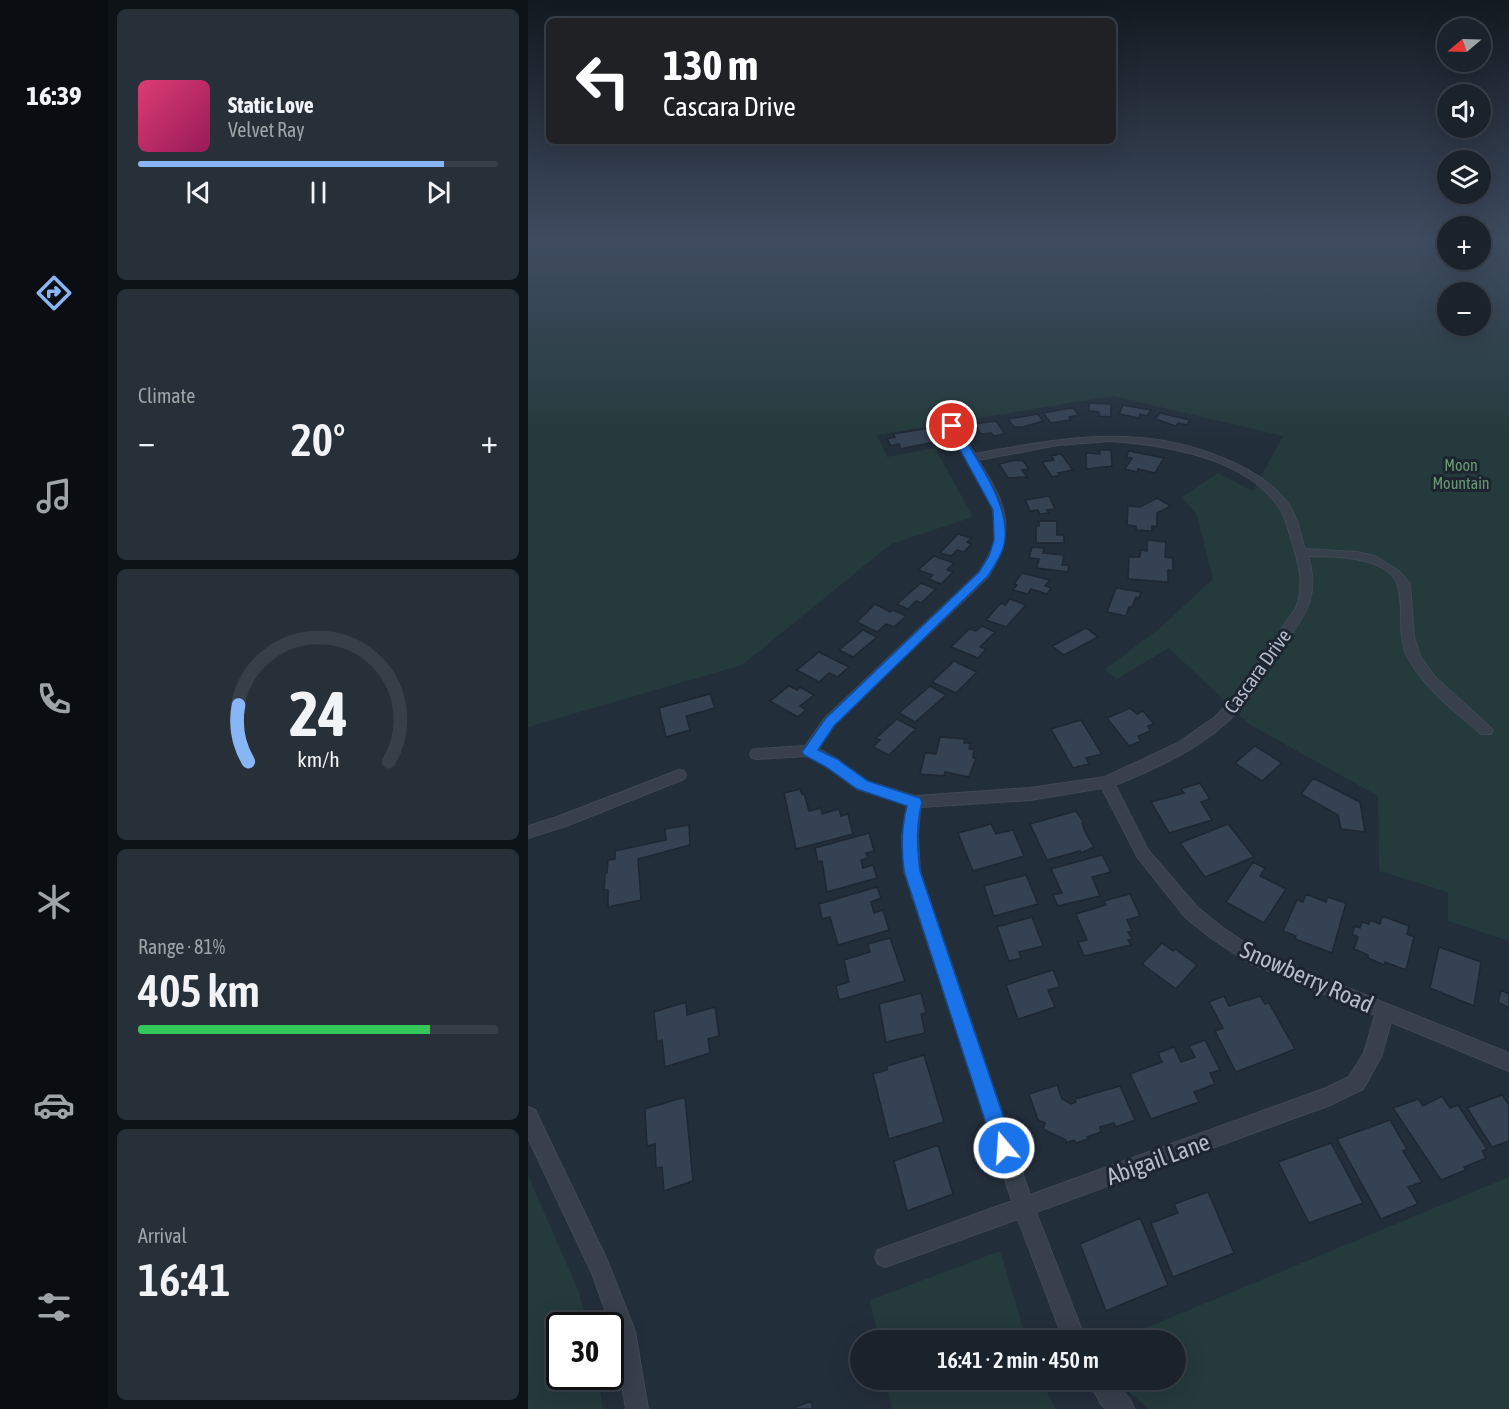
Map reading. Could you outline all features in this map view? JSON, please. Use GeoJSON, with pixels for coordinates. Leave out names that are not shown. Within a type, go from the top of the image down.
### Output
{"type":"FeatureCollection","features":[{"type":"Feature","properties":{"kind":"street"},"geometry":{"type":"LineString","coordinates":[[809,752],[830,722],[984,574],[995,556],[1000,540],[998,510],[952,426]]}},
{"type":"Feature","properties":{"kind":"street","name":"Cascara Drive"},"geometry":{"type":"LineString","coordinates":[[757,754],[786,751],[809,752],[832,763],[862,785],[915,802],[1030,794],[1106,782],[1150,764],[1190,743],[1220,720],[1243,696],[1302,608],[1308,594],[1309,581],[1286,510],[1273,493],[1253,477],[1229,464],[1204,454],[1140,440],[1112,438],[1064,441],[970,458]]}},
{"type":"Feature","properties":{"kind":"street"},"geometry":{"type":"LineString","coordinates":[[1301,552],[1362,555],[1378,560],[1398,576],[1404,584],[1410,646],[1417,662],[1428,677],[1486,730]]}},
{"type":"Feature","properties":{"kind":"street"},"geometry":{"type":"LineString","coordinates":[[528,832],[561,822],[679,775]]}},
{"type":"Feature","properties":{"kind":"street","name":"Snowberry Road"},"geometry":{"type":"LineString","coordinates":[[1106,782],[1143,854],[1191,912],[1217,933],[1255,958],[1509,1062]]}},
{"type":"Feature","properties":{"kind":"street"},"geometry":{"type":"LineString","coordinates":[[915,802],[909,833],[912,871],[1024,1208],[1071,1330]]}},
{"type":"Feature","properties":{"kind":"street","name":"Abigail Lane"},"geometry":{"type":"LineString","coordinates":[[885,1257],[1330,1096],[1356,1083],[1372,1058],[1385,1012]]}},
{"type":"Feature","properties":{"kind":"street"},"geometry":{"type":"LineString","coordinates":[[528,1117],[600,1267],[624,1331],[637,1409]]}},
{"type":"Feature","properties":{"kind":"street"},"geometry":{"type":"LineString","coordinates":[[1105,1390],[1123,1409]]}},
{"type":"Feature","properties":{"kind":"green space","name":"Moon Mountain"},"geometry":{"type":"Polygon","coordinates":[[[528,308],[1437,308],[1437,336],[1491,336],[1491,308],[1509,308],[1509,941],[1448,921],[1448,892],[1379,871],[1378,796],[1249,724],[1169,648],[1117,679],[1104,670],[1160,628],[1213,579],[1197,515],[1182,497],[1218,473],[1253,491],[1283,436],[1113,396],[877,435],[887,457],[935,448],[973,517],[891,544],[742,665],[528,727],[528,308]]]}},
{"type":"Feature","properties":{"kind":"green space"},"geometry":{"type":"Polygon","coordinates":[[[528,1175],[578,1290],[584,1312],[546,1312],[546,1390],[600,1390],[603,1409],[528,1409],[528,1175]]]}},
{"type":"Feature","properties":{"kind":"green space"},"geometry":{"type":"Polygon","coordinates":[[[1509,1177],[1509,1409],[1149,1409],[1128,1390],[1186,1390],[1186,1330],[1140,1330],[1509,1177]]]}},
{"type":"Feature","properties":{"kind":"green space"},"geometry":{"type":"Polygon","coordinates":[[[1000,1251],[1024,1330],[877,1330],[870,1300],[1000,1251]]]}},
{"type":"Feature","properties":{"kind":"green space"},"geometry":{"type":"Polygon","coordinates":[[[888,1390],[1046,1390],[1056,1409],[892,1409],[888,1390]]]}},
{"type":"Feature","properties":{"kind":"building"},"geometry":{"type":"Polygon","coordinates":[[[1089,403],[1111,404],[1111,417],[1099,416],[1099,412],[1089,411],[1089,403]]]}},
{"type":"Feature","properties":{"kind":"building"},"geometry":{"type":"Polygon","coordinates":[[[1123,405],[1151,410],[1147,416],[1140,414],[1139,418],[1119,414],[1123,405]]]}},
{"type":"Feature","properties":{"kind":"building"},"geometry":{"type":"Polygon","coordinates":[[[1070,408],[1079,415],[1069,417],[1071,420],[1051,423],[1043,413],[1070,408]]]}},
{"type":"Feature","properties":{"kind":"building"},"geometry":{"type":"Polygon","coordinates":[[[1160,413],[1190,420],[1187,425],[1178,423],[1176,426],[1155,419],[1160,413]]]}},
{"type":"Feature","properties":{"kind":"building"},"geometry":{"type":"Polygon","coordinates":[[[1038,414],[1043,421],[1023,427],[1014,427],[1008,419],[1038,414]]]}},
{"type":"Feature","properties":{"kind":"building"},"geometry":{"type":"Polygon","coordinates":[[[996,421],[1005,434],[994,436],[991,433],[981,434],[974,424],[996,421]]]}},
{"type":"Feature","properties":{"kind":"building"},"geometry":{"type":"Polygon","coordinates":[[[929,428],[934,442],[901,449],[899,444],[891,446],[887,439],[895,437],[893,434],[929,428]]]}},
{"type":"Feature","properties":{"kind":"building"},"geometry":{"type":"Polygon","coordinates":[[[1099,450],[1111,450],[1112,466],[1086,469],[1086,453],[1100,454],[1099,450]]]}},
{"type":"Feature","properties":{"kind":"building"},"geometry":{"type":"Polygon","coordinates":[[[1129,451],[1164,458],[1155,473],[1138,469],[1137,472],[1125,469],[1132,458],[1126,457],[1129,451]]]}},
{"type":"Feature","properties":{"kind":"building"},"geometry":{"type":"Polygon","coordinates":[[[1061,454],[1073,470],[1058,473],[1060,475],[1052,477],[1042,462],[1054,460],[1051,456],[1061,454]]]}},
{"type":"Feature","properties":{"kind":"building"},"geometry":{"type":"Polygon","coordinates":[[[1016,460],[1023,461],[1029,469],[1022,470],[1027,477],[1008,478],[999,464],[1016,460]]]}},
{"type":"Feature","properties":{"kind":"building"},"geometry":{"type":"Polygon","coordinates":[[[1049,496],[1055,509],[1047,510],[1049,513],[1040,514],[1038,510],[1030,511],[1025,500],[1049,496]]]}},
{"type":"Feature","properties":{"kind":"building"},"geometry":{"type":"Polygon","coordinates":[[[1157,498],[1171,506],[1157,513],[1157,527],[1152,526],[1152,531],[1136,530],[1136,526],[1127,525],[1128,506],[1140,507],[1157,498]]]}},
{"type":"Feature","properties":{"kind":"building"},"geometry":{"type":"Polygon","coordinates":[[[1039,521],[1057,521],[1057,535],[1064,535],[1064,543],[1036,543],[1036,526],[1039,526],[1039,521]]]}},
{"type":"Feature","properties":{"kind":"building"},"geometry":{"type":"Polygon","coordinates":[[[958,534],[971,538],[967,542],[971,544],[964,552],[957,550],[951,556],[940,553],[958,534]]]}},
{"type":"Feature","properties":{"kind":"building"},"geometry":{"type":"Polygon","coordinates":[[[1147,540],[1166,542],[1165,557],[1173,558],[1173,571],[1168,570],[1168,582],[1128,579],[1129,557],[1140,557],[1141,550],[1147,551],[1147,540]]]}},
{"type":"Feature","properties":{"kind":"building"},"geometry":{"type":"Polygon","coordinates":[[[1032,547],[1044,548],[1043,553],[1064,555],[1062,565],[1069,565],[1068,572],[1037,568],[1039,559],[1029,558],[1032,547]]]}},
{"type":"Feature","properties":{"kind":"building"},"geometry":{"type":"Polygon","coordinates":[[[934,556],[954,563],[947,570],[953,572],[941,584],[929,579],[933,575],[918,570],[934,556]]]}},
{"type":"Feature","properties":{"kind":"building"},"geometry":{"type":"Polygon","coordinates":[[[1022,573],[1050,580],[1045,586],[1051,588],[1047,594],[1031,589],[1028,594],[1013,590],[1017,585],[1014,584],[1022,573]]]}},
{"type":"Feature","properties":{"kind":"building"},"geometry":{"type":"Polygon","coordinates":[[[921,583],[936,589],[921,603],[916,601],[908,609],[897,604],[921,583]]]}},
{"type":"Feature","properties":{"kind":"building"},"geometry":{"type":"Polygon","coordinates":[[[1116,588],[1141,592],[1132,607],[1129,607],[1126,616],[1107,612],[1116,588]]]}},
{"type":"Feature","properties":{"kind":"building"},"geometry":{"type":"Polygon","coordinates":[[[1010,599],[1026,605],[1006,627],[986,620],[1001,603],[1005,605],[1010,599]]]}},
{"type":"Feature","properties":{"kind":"building"},"geometry":{"type":"Polygon","coordinates":[[[875,604],[890,612],[893,610],[906,616],[894,627],[886,624],[877,632],[857,622],[875,604]]]}},
{"type":"Feature","properties":{"kind":"building"},"geometry":{"type":"Polygon","coordinates":[[[982,626],[995,632],[980,647],[986,649],[978,658],[951,647],[969,629],[976,631],[982,626]]]}},
{"type":"Feature","properties":{"kind":"building"},"geometry":{"type":"Polygon","coordinates":[[[1086,628],[1098,637],[1064,655],[1052,646],[1086,628]]]}},
{"type":"Feature","properties":{"kind":"building"},"geometry":{"type":"Polygon","coordinates":[[[863,630],[877,637],[853,657],[839,650],[863,630]]]}},
{"type":"Feature","properties":{"kind":"building"},"geometry":{"type":"Polygon","coordinates":[[[819,652],[849,667],[837,677],[829,673],[819,682],[797,670],[819,652]]]}},
{"type":"Feature","properties":{"kind":"building"},"geometry":{"type":"Polygon","coordinates":[[[954,661],[977,672],[956,693],[932,682],[954,661]]]}},
{"type":"Feature","properties":{"kind":"building"},"geometry":{"type":"Polygon","coordinates":[[[789,686],[797,690],[800,687],[814,695],[800,706],[806,710],[798,717],[770,701],[789,686]]]}},
{"type":"Feature","properties":{"kind":"building"},"geometry":{"type":"Polygon","coordinates":[[[930,686],[946,695],[915,722],[899,713],[930,686]]]}},
{"type":"Feature","properties":{"kind":"building"},"geometry":{"type":"Polygon","coordinates":[[[710,694],[715,708],[686,716],[690,730],[666,737],[659,708],[710,694]]]}},
{"type":"Feature","properties":{"kind":"building"},"geometry":{"type":"Polygon","coordinates":[[[1130,708],[1137,714],[1143,711],[1154,724],[1148,726],[1150,731],[1138,736],[1141,741],[1129,746],[1107,718],[1130,708]]]}},
{"type":"Feature","properties":{"kind":"building"},"geometry":{"type":"Polygon","coordinates":[[[897,719],[916,729],[889,755],[873,747],[880,740],[876,738],[897,719]]]}},
{"type":"Feature","properties":{"kind":"building"},"geometry":{"type":"Polygon","coordinates":[[[1081,720],[1102,754],[1086,758],[1089,764],[1073,768],[1051,729],[1081,720]]]}},
{"type":"Feature","properties":{"kind":"building"},"geometry":{"type":"Polygon","coordinates":[[[940,737],[965,739],[964,743],[970,743],[969,749],[974,749],[973,758],[976,758],[969,777],[945,772],[944,776],[920,774],[925,753],[936,754],[940,737]]]}},
{"type":"Feature","properties":{"kind":"building"},"geometry":{"type":"Polygon","coordinates":[[[1255,746],[1282,763],[1262,781],[1235,763],[1255,746]]]}},
{"type":"Feature","properties":{"kind":"building"},"geometry":{"type":"Polygon","coordinates":[[[1313,778],[1360,802],[1365,832],[1341,829],[1338,815],[1301,794],[1313,778]]]}},
{"type":"Feature","properties":{"kind":"building"},"geometry":{"type":"Polygon","coordinates":[[[1200,783],[1210,799],[1201,802],[1212,820],[1169,833],[1151,802],[1184,793],[1181,789],[1200,783]]]}},
{"type":"Feature","properties":{"kind":"building"},"geometry":{"type":"Polygon","coordinates":[[[800,789],[802,794],[804,793],[809,811],[821,808],[822,814],[839,809],[841,816],[848,814],[853,834],[796,849],[784,793],[800,789]]]}},
{"type":"Feature","properties":{"kind":"building"},"geometry":{"type":"Polygon","coordinates":[[[1076,811],[1094,847],[1081,853],[1080,851],[1047,860],[1030,824],[1076,811]]]}},
{"type":"Feature","properties":{"kind":"building"},"geometry":{"type":"Polygon","coordinates":[[[991,824],[996,834],[1013,830],[1024,856],[973,871],[958,833],[991,824]]]}},
{"type":"Feature","properties":{"kind":"building"},"geometry":{"type":"Polygon","coordinates":[[[1228,824],[1254,857],[1205,877],[1180,843],[1228,824]]]}},
{"type":"Feature","properties":{"kind":"building"},"geometry":{"type":"Polygon","coordinates":[[[689,825],[690,845],[638,859],[641,900],[608,907],[608,890],[604,890],[605,874],[608,860],[615,859],[615,851],[666,840],[665,829],[689,825]]]}},
{"type":"Feature","properties":{"kind":"building"},"geometry":{"type":"Polygon","coordinates":[[[869,833],[874,851],[866,853],[868,858],[861,860],[863,868],[873,865],[877,878],[827,892],[822,861],[818,862],[815,848],[869,833]]]}},
{"type":"Feature","properties":{"kind":"building"},"geometry":{"type":"Polygon","coordinates":[[[1102,855],[1111,872],[1092,877],[1100,896],[1058,906],[1053,895],[1062,893],[1051,869],[1102,855]]]}},
{"type":"Feature","properties":{"kind":"building"},"geometry":{"type":"Polygon","coordinates":[[[1253,862],[1265,868],[1260,876],[1286,889],[1264,923],[1226,902],[1253,862]]]}},
{"type":"Feature","properties":{"kind":"building"},"geometry":{"type":"Polygon","coordinates":[[[1026,875],[1038,904],[994,916],[984,886],[1026,875]]]}},
{"type":"Feature","properties":{"kind":"building"},"geometry":{"type":"Polygon","coordinates":[[[877,887],[881,898],[871,902],[874,913],[883,910],[889,930],[838,945],[830,917],[822,919],[819,904],[877,887]]]}},
{"type":"Feature","properties":{"kind":"building"},"geometry":{"type":"Polygon","coordinates":[[[1130,894],[1140,916],[1127,920],[1132,931],[1128,932],[1132,939],[1128,940],[1131,945],[1084,956],[1078,942],[1087,940],[1076,914],[1106,905],[1104,901],[1130,894]]]}},
{"type":"Feature","properties":{"kind":"building"},"geometry":{"type":"Polygon","coordinates":[[[1306,894],[1326,902],[1328,897],[1346,903],[1332,953],[1295,939],[1296,936],[1283,931],[1297,900],[1303,902],[1306,894]]]}},
{"type":"Feature","properties":{"kind":"building"},"geometry":{"type":"Polygon","coordinates":[[[1382,916],[1409,926],[1407,934],[1414,937],[1406,970],[1385,962],[1384,965],[1354,949],[1358,937],[1352,934],[1355,926],[1360,928],[1362,922],[1369,924],[1370,920],[1380,924],[1382,916]]]}},
{"type":"Feature","properties":{"kind":"building"},"geometry":{"type":"Polygon","coordinates":[[[1032,917],[1043,946],[1019,952],[1021,958],[1009,961],[997,927],[1032,917]]]}},
{"type":"Feature","properties":{"kind":"building"},"geometry":{"type":"Polygon","coordinates":[[[890,938],[905,981],[839,1000],[836,986],[849,982],[844,960],[870,952],[868,944],[890,938]]]}},
{"type":"Feature","properties":{"kind":"building"},"geometry":{"type":"Polygon","coordinates":[[[1162,943],[1173,951],[1175,949],[1197,965],[1176,989],[1142,964],[1162,943]]]}},
{"type":"Feature","properties":{"kind":"building"},"geometry":{"type":"Polygon","coordinates":[[[1439,947],[1481,962],[1474,1006],[1430,988],[1439,947]]]}},
{"type":"Feature","properties":{"kind":"building"},"geometry":{"type":"Polygon","coordinates":[[[1053,970],[1060,987],[1048,990],[1055,1007],[1018,1019],[1006,985],[1053,970]]]}},
{"type":"Feature","properties":{"kind":"building"},"geometry":{"type":"Polygon","coordinates":[[[1501,990],[1509,994],[1509,1008],[1498,1002],[1501,990]]]}},
{"type":"Feature","properties":{"kind":"building"},"geometry":{"type":"Polygon","coordinates":[[[921,993],[926,1013],[921,1014],[925,1033],[886,1042],[879,1004],[921,993]]]}},
{"type":"Feature","properties":{"kind":"building"},"geometry":{"type":"Polygon","coordinates":[[[1224,996],[1229,1006],[1260,996],[1265,1004],[1269,1003],[1295,1049],[1236,1072],[1215,1031],[1223,1028],[1209,1002],[1224,996]]]}},
{"type":"Feature","properties":{"kind":"building"},"geometry":{"type":"Polygon","coordinates":[[[686,1002],[687,1015],[715,1007],[719,1036],[708,1039],[710,1053],[665,1067],[662,1040],[657,1042],[654,1012],[686,1002]]]}},
{"type":"Feature","properties":{"kind":"building"},"geometry":{"type":"Polygon","coordinates":[[[1205,1040],[1220,1070],[1210,1073],[1215,1084],[1194,1092],[1199,1102],[1151,1119],[1130,1074],[1162,1062],[1158,1053],[1174,1047],[1181,1062],[1195,1057],[1189,1046],[1205,1040]]]}},
{"type":"Feature","properties":{"kind":"building"},"geometry":{"type":"Polygon","coordinates":[[[924,1055],[944,1122],[889,1139],[873,1074],[887,1070],[887,1066],[924,1055]]]}},
{"type":"Feature","properties":{"kind":"building"},"geometry":{"type":"Polygon","coordinates":[[[1057,1085],[1062,1099],[1071,1104],[1076,1102],[1075,1099],[1120,1086],[1135,1120],[1116,1127],[1114,1123],[1100,1127],[1101,1132],[1087,1137],[1088,1139],[1066,1143],[1066,1140],[1043,1129],[1045,1123],[1038,1120],[1029,1094],[1057,1085]]]}},
{"type":"Feature","properties":{"kind":"building"},"geometry":{"type":"Polygon","coordinates":[[[1502,1095],[1509,1105],[1509,1141],[1492,1147],[1467,1108],[1502,1095]]]}},
{"type":"Feature","properties":{"kind":"building"},"geometry":{"type":"Polygon","coordinates":[[[1442,1096],[1450,1108],[1458,1105],[1487,1149],[1482,1151],[1486,1158],[1464,1167],[1466,1170],[1441,1180],[1393,1108],[1418,1099],[1423,1106],[1442,1096]]]}},
{"type":"Feature","properties":{"kind":"building"},"geometry":{"type":"Polygon","coordinates":[[[685,1097],[693,1181],[664,1191],[662,1167],[656,1168],[655,1144],[647,1146],[645,1109],[685,1097]]]}},
{"type":"Feature","properties":{"kind":"building"},"geometry":{"type":"Polygon","coordinates":[[[1390,1120],[1407,1149],[1403,1151],[1422,1182],[1408,1187],[1418,1204],[1381,1219],[1337,1139],[1390,1120]]]}},
{"type":"Feature","properties":{"kind":"building"},"geometry":{"type":"Polygon","coordinates":[[[1331,1143],[1363,1203],[1309,1223],[1278,1162],[1331,1143]]]}},
{"type":"Feature","properties":{"kind":"building"},"geometry":{"type":"Polygon","coordinates":[[[938,1145],[953,1194],[907,1211],[894,1161],[938,1145]]]}},
{"type":"Feature","properties":{"kind":"building"},"geometry":{"type":"Polygon","coordinates":[[[1208,1192],[1234,1253],[1173,1277],[1151,1223],[1178,1213],[1174,1204],[1208,1192]]]}},
{"type":"Feature","properties":{"kind":"building"},"geometry":{"type":"Polygon","coordinates":[[[1140,1218],[1168,1285],[1106,1311],[1080,1244],[1140,1218]]]}},
{"type":"Feature","properties":{"kind":"building"},"geometry":{"type":"Polygon","coordinates":[[[811,1401],[813,1409],[790,1409],[811,1401]]]}},
{"type":"Feature","properties":{"kind":"route"},"geometry":{"type":"LineString","coordinates":[[952,426],[998,510],[1001,523],[1000,540],[995,556],[984,574],[830,722],[809,752],[832,763],[862,785],[915,802],[910,822],[909,843],[912,871],[1004,1148]]}}]}
